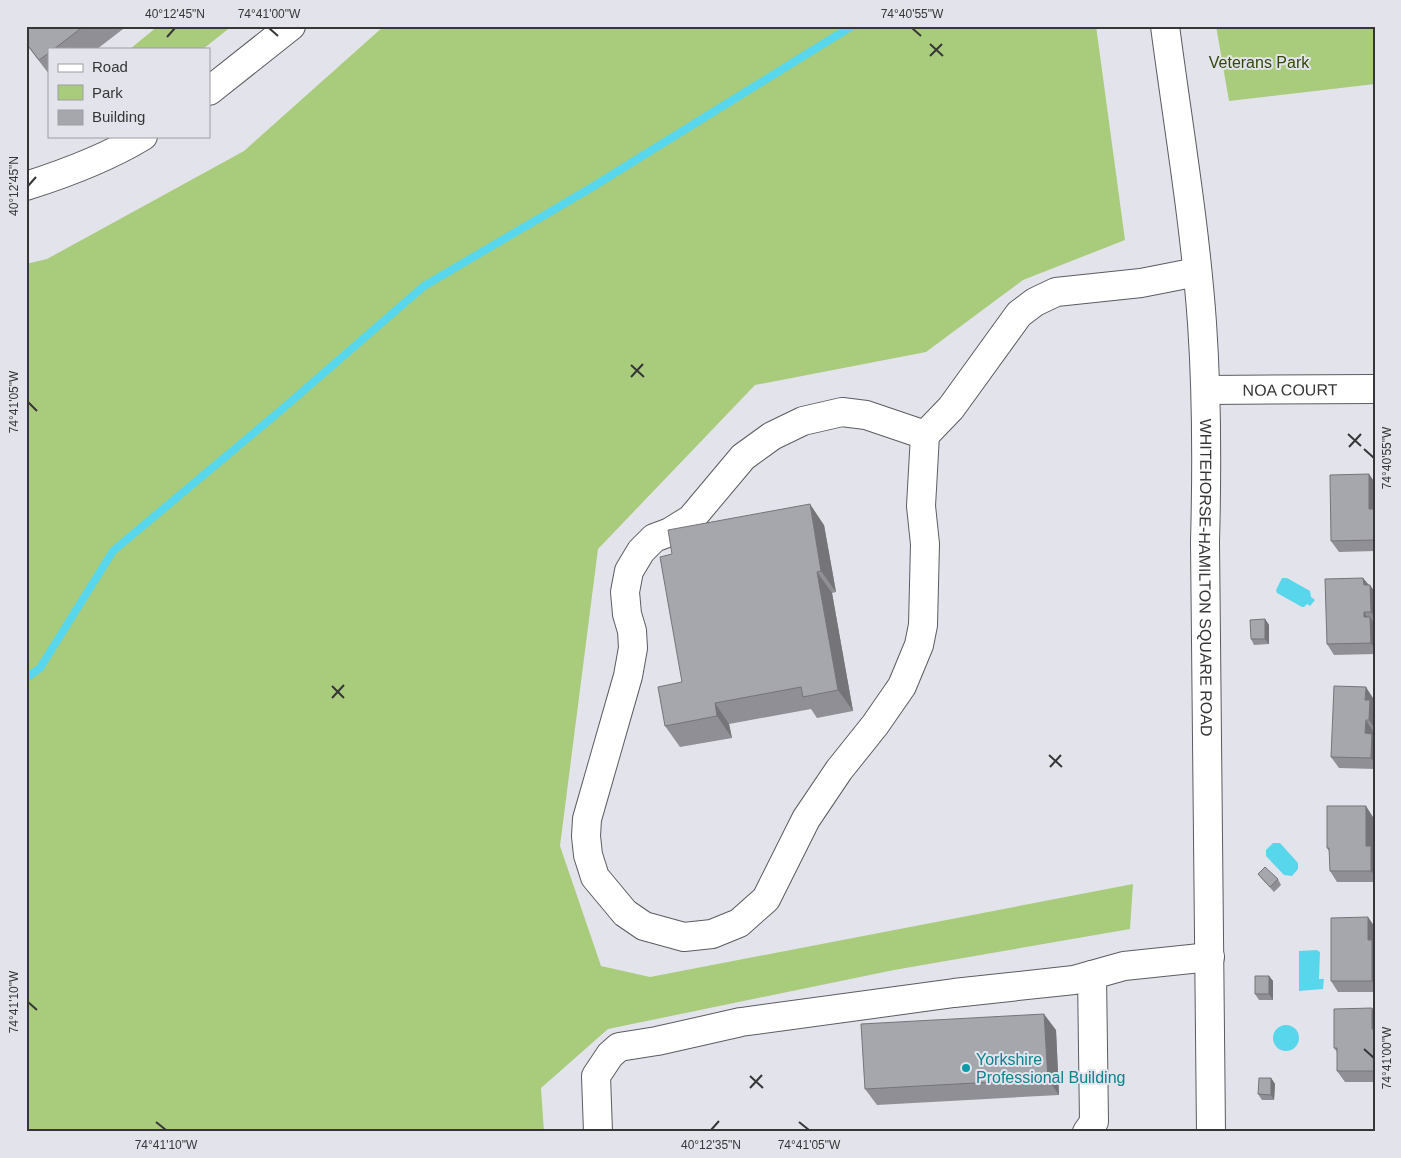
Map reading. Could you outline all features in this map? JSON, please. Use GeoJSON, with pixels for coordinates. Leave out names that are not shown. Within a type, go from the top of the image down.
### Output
{"type":"FeatureCollection","features":[{"type":"Feature","properties":{"kind":"street"},"geometry":{"type":"LineString","coordinates":[[210,90],[291,26]]}},
{"type":"Feature","properties":{"kind":"street","name":"WHITEHORSE-HAMILTON SQUARE ROAD"},"geometry":{"type":"LineString","coordinates":[[1165,26],[1197,272],[1206,390],[1211,1132]]}},
{"type":"Feature","properties":{"kind":"street"},"geometry":{"type":"LineString","coordinates":[[26,186],[70,172],[126,147],[140,138]]}},
{"type":"Feature","properties":{"kind":"street"},"geometry":{"type":"LineString","coordinates":[[925,435],[866,415],[842,412],[803,421],[772,436],[743,457],[691,519],[670,532],[654,538],[641,551],[629,571],[624,592],[632,631],[633,648],[628,676],[587,819],[586,836],[588,855],[595,877],[625,913],[644,926],[684,937],[712,934],[739,923],[766,899],[806,819],[839,770],[875,725],[902,686],[919,645],[923,625],[925,544],[921,506],[925,435],[952,408],[1019,314],[1035,302],[1056,292],[1141,283],[1197,272]]}},
{"type":"Feature","properties":{"kind":"street","name":"NOA COURT"},"geometry":{"type":"LineString","coordinates":[[1206,390],[1375,389]]}},
{"type":"Feature","properties":{"kind":"street"},"geometry":{"type":"LineString","coordinates":[[598,1132],[596,1076],[610,1055],[619,1047],[657,1042],[741,1022],[954,993],[1074,980],[1124,966],[1210,957]]}},
{"type":"Feature","properties":{"kind":"street"},"geometry":{"type":"LineString","coordinates":[[1087,1132],[1094,1122],[1092,975]]}},
{"type":"Feature","properties":{"kind":"green space"},"geometry":{"type":"Polygon","coordinates":[[[158,26],[232,26],[204,48],[131,48],[158,26]]]}},
{"type":"Feature","properties":{"kind":"green space"},"geometry":{"type":"Polygon","coordinates":[[[384,26],[1096,26],[1125,240],[1023,280],[926,352],[755,385],[598,549],[560,846],[601,966],[650,977],[1133,884],[1130,929],[894,970],[608,1029],[541,1088],[544,1132],[26,1132],[26,264],[47,259],[244,151],[384,26]]]}},
{"type":"Feature","properties":{"kind":"green space","name":"Veterans Park"},"geometry":{"type":"Polygon","coordinates":[[[1216,26],[1375,26],[1375,84],[1229,101],[1216,26]]]}},
{"type":"Feature","properties":{"kind":"water"},"geometry":{"type":"Polygon","coordinates":[[[1282,578],[1287,578],[1310,591],[1311,597],[1315,600],[1310,606],[1307,604],[1302,607],[1277,593],[1276,590],[1282,578]]]}},
{"type":"Feature","properties":{"kind":"water"},"geometry":{"type":"Polygon","coordinates":[[[1273,843],[1280,843],[1298,863],[1298,869],[1292,876],[1284,875],[1266,856],[1266,850],[1273,843]]]}},
{"type":"Feature","properties":{"kind":"water"},"geometry":{"type":"Polygon","coordinates":[[[1317,950],[1320,952],[1319,979],[1324,979],[1323,989],[1299,991],[1299,951],[1317,950]]]}},
{"type":"Feature","properties":{"kind":"water"},"geometry":{"type":"Polygon","coordinates":[[[1286,1025],[1295,1029],[1299,1038],[1295,1047],[1286,1051],[1277,1047],[1273,1038],[1277,1029],[1286,1025]]]}},
{"type":"Feature","properties":{"kind":"building"},"geometry":{"type":"Polygon","coordinates":[[[26,26],[84,26],[55,48],[48,48],[48,54],[39,60],[26,43],[26,26]]]}},
{"type":"Feature","properties":{"kind":"building"},"geometry":{"type":"Polygon","coordinates":[[[1369,474],[1369,509],[1374,509],[1374,540],[1331,541],[1330,475],[1369,474]]]}},
{"type":"Feature","properties":{"kind":"building"},"geometry":{"type":"Polygon","coordinates":[[[810,504],[821,571],[817,572],[838,690],[803,697],[801,687],[715,703],[717,716],[665,726],[658,687],[682,682],[660,557],[672,554],[668,530],[810,504]]]}},
{"type":"Feature","properties":{"kind":"building"},"geometry":{"type":"Polygon","coordinates":[[[1363,578],[1364,585],[1370,585],[1371,612],[1364,612],[1364,617],[1370,617],[1371,643],[1327,644],[1325,579],[1363,578]]]}},
{"type":"Feature","properties":{"kind":"building"},"geometry":{"type":"Polygon","coordinates":[[[1265,619],[1265,639],[1251,639],[1250,620],[1265,619]]]}},
{"type":"Feature","properties":{"kind":"building"},"geometry":{"type":"Polygon","coordinates":[[[1334,686],[1366,687],[1365,700],[1370,700],[1369,720],[1366,720],[1365,733],[1372,734],[1371,758],[1331,757],[1334,686]]]}},
{"type":"Feature","properties":{"kind":"building"},"geometry":{"type":"Polygon","coordinates":[[[1327,806],[1366,806],[1366,846],[1371,846],[1371,871],[1330,871],[1329,848],[1327,848],[1327,806]]]}},
{"type":"Feature","properties":{"kind":"building"},"geometry":{"type":"Polygon","coordinates":[[[1265,867],[1278,879],[1270,887],[1258,874],[1265,867]]]}},
{"type":"Feature","properties":{"kind":"building"},"geometry":{"type":"Polygon","coordinates":[[[1368,917],[1368,940],[1372,940],[1372,981],[1331,981],[1331,918],[1368,917]]]}},
{"type":"Feature","properties":{"kind":"building"},"geometry":{"type":"Polygon","coordinates":[[[1255,976],[1269,976],[1269,994],[1255,994],[1255,976]]]}},
{"type":"Feature","properties":{"kind":"building"},"geometry":{"type":"Polygon","coordinates":[[[1372,1008],[1372,1029],[1375,1029],[1375,1071],[1337,1071],[1337,1048],[1334,1048],[1334,1009],[1372,1008]]]}},
{"type":"Feature","properties":{"kind":"building","name":"Yorkshire Professional Building"},"geometry":{"type":"Polygon","coordinates":[[[1044,1014],[1048,1079],[865,1089],[861,1024],[1044,1014]]]}},
{"type":"Feature","properties":{"kind":"building"},"geometry":{"type":"Polygon","coordinates":[[[1259,1078],[1271,1078],[1271,1095],[1258,1094],[1259,1078]]]}},
{"type":"Feature","properties":{"kind":"waterway"},"geometry":{"type":"LineString","coordinates":[[26,678],[40,668],[113,551],[280,411],[424,286],[589,189],[852,26]]}},
{"type":"Feature","properties":{"kind":"place","name":"Yorkshire Professional Building"},"geometry":{"type":"Point","coordinates":[966,1068]}}]}
